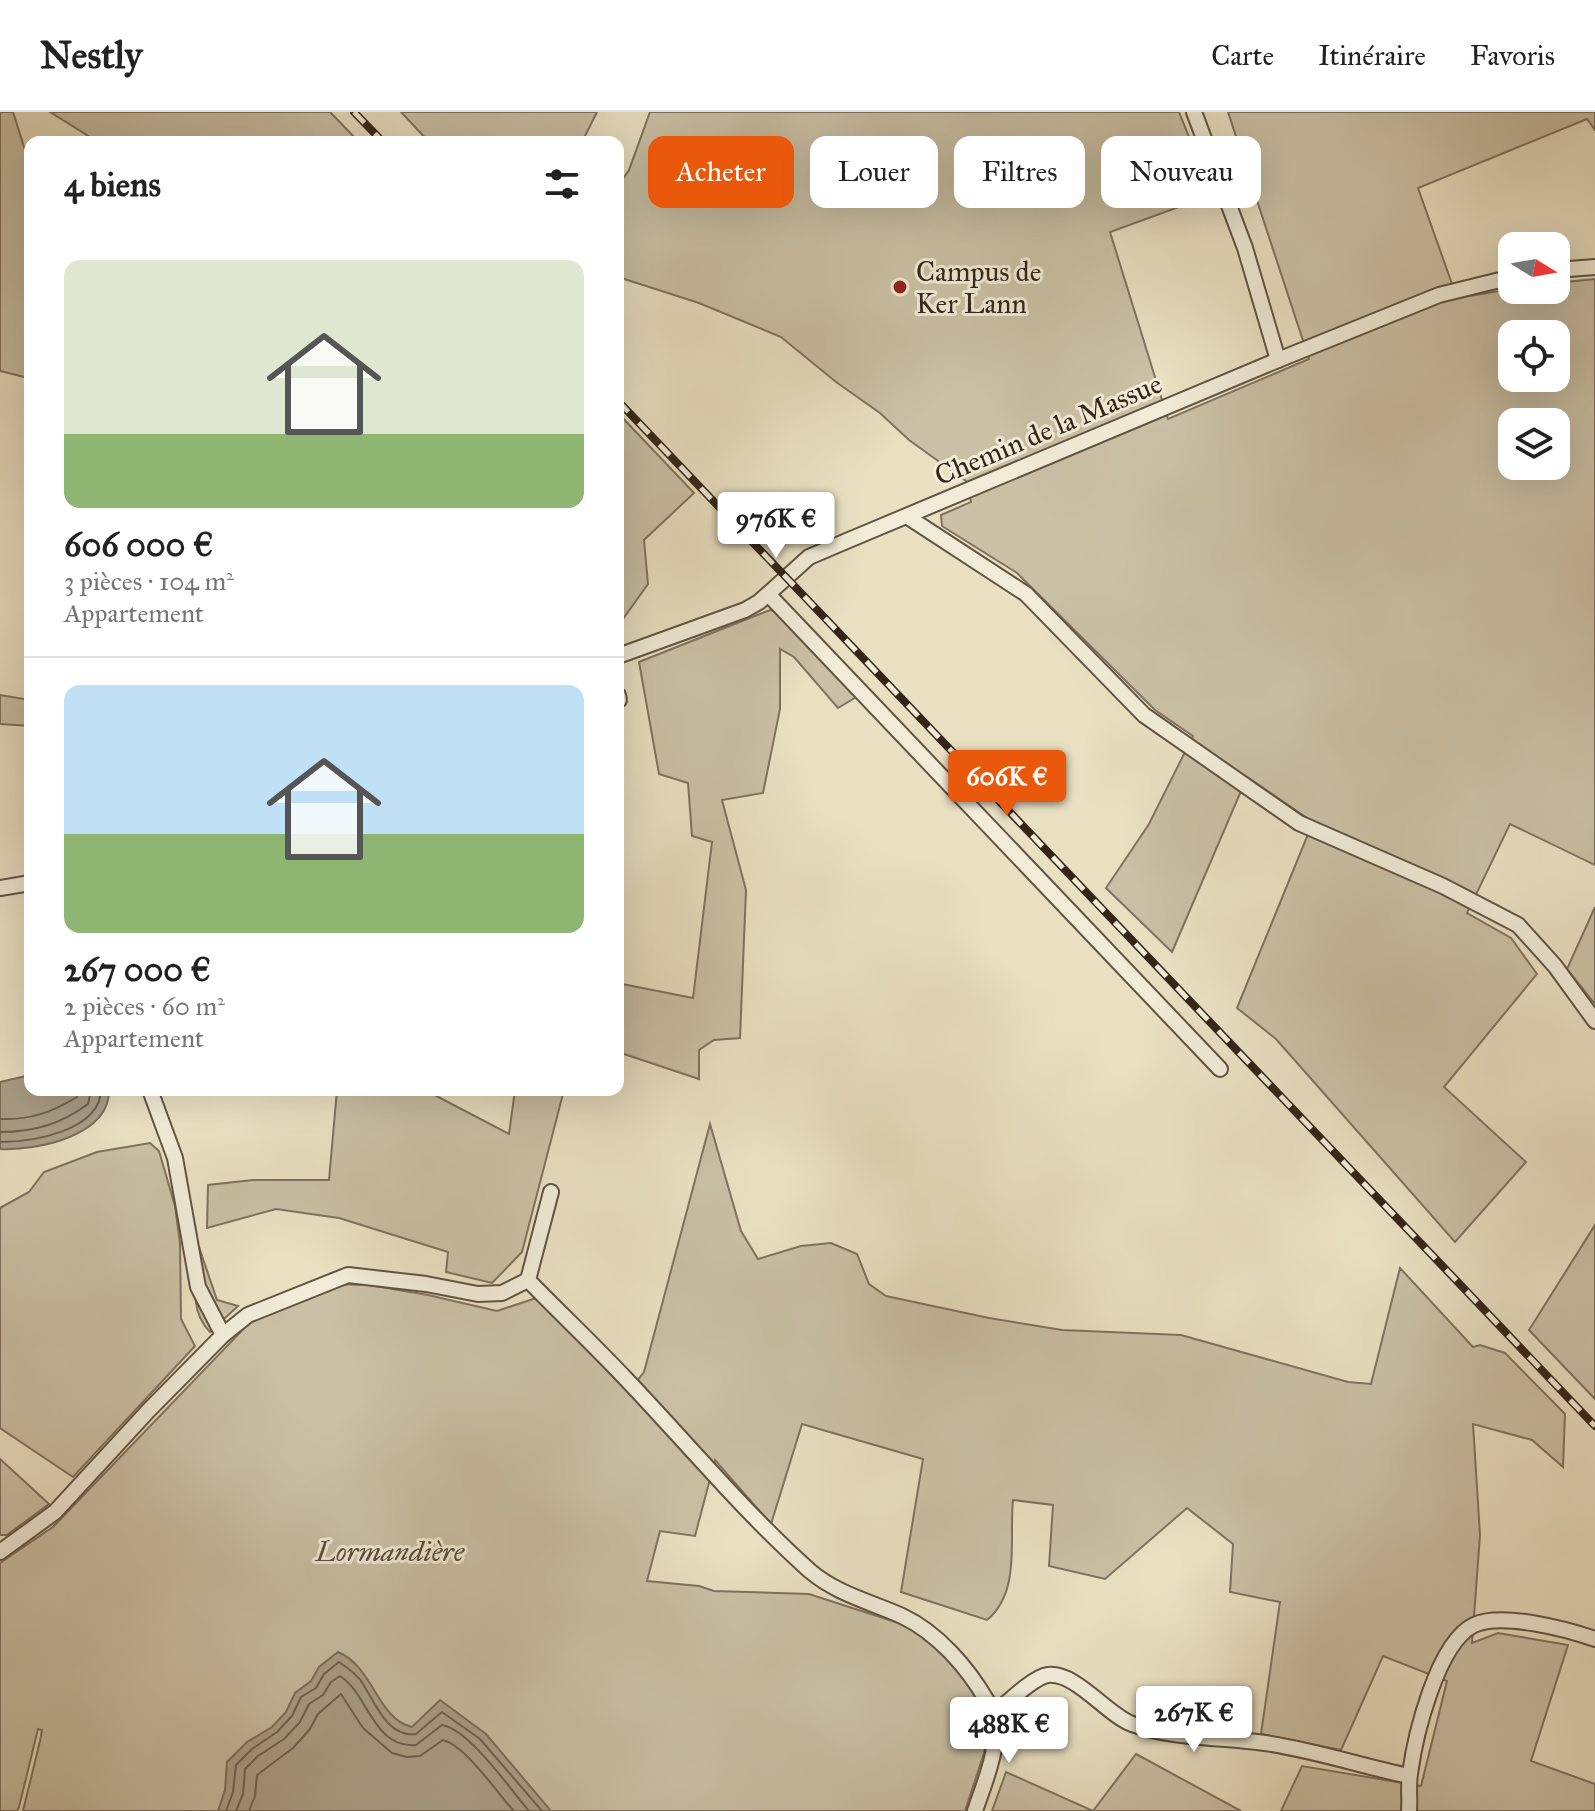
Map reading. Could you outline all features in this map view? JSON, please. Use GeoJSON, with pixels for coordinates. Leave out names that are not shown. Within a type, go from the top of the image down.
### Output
{"type":"FeatureCollection","features":[{"type":"Feature","properties":{"kind":"street"},"geometry":{"type":"LineString","coordinates":[[1194,112],[1245,248],[1278,360]]}},
{"type":"Feature","properties":{"kind":"street"},"geometry":{"type":"LineString","coordinates":[[1570,269],[1595,267]]}},
{"type":"Feature","properties":{"kind":"street","name":"Chemin de la Massue"},"geometry":{"type":"LineString","coordinates":[[624,654],[745,610],[809,557],[1439,295],[1498,280]]}},
{"type":"Feature","properties":{"kind":"street"},"geometry":{"type":"LineString","coordinates":[[908,517],[1026,594],[1144,715],[1299,823],[1443,886],[1518,925],[1555,966],[1595,1021]]}},
{"type":"Feature","properties":{"kind":"street"},"geometry":{"type":"LineString","coordinates":[[768,594],[1220,1069]]}},
{"type":"Feature","properties":{"kind":"street"},"geometry":{"type":"LineString","coordinates":[[0,888],[24,884]]}},
{"type":"Feature","properties":{"kind":"street"},"geometry":{"type":"LineString","coordinates":[[152,1096],[175,1158],[198,1287],[223,1335]]}},
{"type":"Feature","properties":{"kind":"street"},"geometry":{"type":"LineString","coordinates":[[0,1552],[55,1512],[223,1335],[248,1315],[348,1275],[478,1294],[502,1293],[528,1280],[551,1192]]}},
{"type":"Feature","properties":{"kind":"street"},"geometry":{"type":"LineString","coordinates":[[528,1280],[626,1378],[761,1525],[813,1574],[856,1599],[905,1617],[935,1638],[958,1661],[988,1701],[997,1732],[975,1811]]}},
{"type":"Feature","properties":{"kind":"street"},"geometry":{"type":"LineString","coordinates":[[1409,1811],[1409,1776],[1431,1688],[1456,1641],[1474,1625],[1487,1621],[1510,1621],[1595,1639]]}},
{"type":"Feature","properties":{"kind":"street"},"geometry":{"type":"LineString","coordinates":[[994,1714],[1047,1675],[1075,1683],[1106,1709],[1130,1723],[1161,1732],[1269,1744],[1409,1776]]}},
{"type":"Feature","properties":{"kind":"green space"},"geometry":{"type":"Polygon","coordinates":[[[0,112],[13,112],[24,147],[24,377],[0,371],[0,112]]]}},
{"type":"Feature","properties":{"kind":"green space"},"geometry":{"type":"Polygon","coordinates":[[[50,112],[330,112],[353,136],[88,136],[50,112]]]}},
{"type":"Feature","properties":{"kind":"green space"},"geometry":{"type":"Polygon","coordinates":[[[401,112],[597,112],[585,136],[423,136],[401,112]]]}},
{"type":"Feature","properties":{"kind":"green space"},"geometry":{"type":"Polygon","coordinates":[[[650,112],[1179,112],[1189,136],[1101,136],[1101,208],[1176,208],[1110,232],[1168,419],[1309,359],[1259,208],[1261,136],[1236,136],[1228,112],[1595,112],[1595,130],[1587,119],[1418,188],[1457,298],[1498,291],[1498,304],[1570,304],[1570,282],[1595,279],[1595,865],[1510,824],[1467,913],[1511,938],[1537,974],[1444,1087],[1526,1162],[1455,1242],[1276,1039],[1237,1008],[1313,822],[1247,777],[1172,952],[1106,888],[1149,824],[1193,736],[1155,710],[1017,573],[942,526],[941,515],[971,502],[966,481],[909,440],[880,413],[781,337],[699,303],[624,279],[624,177],[650,112]]]}},
{"type":"Feature","properties":{"kind":"green space"},"geometry":{"type":"Polygon","coordinates":[[[624,419],[694,493],[644,540],[648,584],[624,618],[624,419]]]}},
{"type":"Feature","properties":{"kind":"green space"},"geometry":{"type":"Polygon","coordinates":[[[770,610],[792,617],[863,693],[838,708],[794,657],[780,649],[780,709],[763,793],[722,800],[746,890],[740,1038],[714,1040],[699,1050],[699,1079],[624,1054],[624,984],[693,998],[712,842],[692,836],[688,783],[659,774],[639,662],[770,610]]]}},
{"type":"Feature","properties":{"kind":"green space"},"geometry":{"type":"Polygon","coordinates":[[[0,695],[24,699],[24,726],[0,724],[0,695]]]}},
{"type":"Feature","properties":{"kind":"green space"},"geometry":{"type":"Polygon","coordinates":[[[1595,907],[1595,1004],[1567,969],[1595,907]]]}},
{"type":"Feature","properties":{"kind":"green space"},"geometry":{"type":"Polygon","coordinates":[[[336,1096],[436,1096],[509,1134],[514,1096],[562,1096],[522,1252],[492,1283],[446,1272],[448,1252],[339,1218],[276,1209],[207,1228],[208,1185],[253,1180],[329,1180],[336,1096]]]}},
{"type":"Feature","properties":{"kind":"green space","name":"Lormandière"},"geometry":{"type":"Polygon","coordinates":[[[710,1124],[741,1231],[758,1259],[801,1246],[831,1243],[857,1254],[869,1284],[886,1296],[989,1318],[1062,1330],[1181,1335],[1348,1382],[1371,1384],[1400,1268],[1473,1347],[1480,1345],[1505,1353],[1565,1414],[1563,1467],[1532,1440],[1473,1424],[1480,1535],[1472,1643],[1498,1633],[1568,1645],[1531,1761],[1595,1784],[1595,1811],[1281,1811],[1302,1766],[1421,1786],[1447,1681],[1383,1656],[1341,1750],[1261,1734],[1280,1602],[1230,1592],[1233,1544],[1187,1508],[1105,1579],[1049,1566],[1053,1505],[1013,1500],[1009,1580],[998,1608],[987,1620],[901,1592],[923,1459],[802,1424],[771,1524],[715,1460],[695,1536],[660,1531],[647,1581],[699,1586],[714,1591],[809,1594],[911,1627],[944,1653],[977,1694],[983,1707],[987,1744],[965,1811],[23,1811],[40,1741],[42,1730],[38,1729],[19,1807],[17,1811],[0,1811],[0,1563],[53,1527],[254,1318],[332,1284],[369,1285],[497,1311],[539,1299],[628,1392],[644,1372],[710,1124]]]}},
{"type":"Feature","properties":{"kind":"green space"},"geometry":{"type":"Polygon","coordinates":[[[150,1143],[159,1151],[175,1206],[180,1243],[181,1319],[195,1346],[73,1477],[0,1428],[0,1208],[29,1192],[44,1172],[97,1152],[150,1143]]]}},
{"type":"Feature","properties":{"kind":"green space"},"geometry":{"type":"Polygon","coordinates":[[[1595,1225],[1595,1399],[1529,1330],[1595,1225]]]}},
{"type":"Feature","properties":{"kind":"green space"},"geometry":{"type":"Polygon","coordinates":[[[199,1247],[217,1300],[238,1306],[210,1332],[198,1313],[196,1303],[199,1247]]]}},
{"type":"Feature","properties":{"kind":"green space"},"geometry":{"type":"Polygon","coordinates":[[[0,1459],[49,1504],[7,1535],[0,1535],[0,1459]]]}},
{"type":"Feature","properties":{"kind":"green space"},"geometry":{"type":"Polygon","coordinates":[[[1136,1754],[1241,1811],[1093,1811],[1136,1754]]]}},
{"type":"Feature","properties":{"kind":"green space"},"geometry":{"type":"Polygon","coordinates":[[[1006,1772],[1093,1811],[992,1811],[1006,1772]]]}},
{"type":"Feature","properties":{"kind":"water"},"geometry":{"type":"Polygon","coordinates":[[[24,1076],[24,1096],[108,1096],[106,1106],[97,1119],[68,1138],[32,1147],[0,1149],[0,1082],[24,1076]]]}},
{"type":"Feature","properties":{"kind":"water"},"geometry":{"type":"Polygon","coordinates":[[[338,1652],[360,1669],[383,1704],[400,1722],[412,1727],[440,1700],[486,1734],[551,1811],[218,1811],[225,1790],[227,1762],[247,1742],[272,1727],[286,1712],[295,1693],[338,1652]]]}},
{"type":"Feature","properties":{"kind":"railway"},"geometry":{"type":"LineString","coordinates":[[354,112],[377,136]]}},
{"type":"Feature","properties":{"kind":"railway"},"geometry":{"type":"LineString","coordinates":[[624,407],[1595,1426]]}},
{"type":"Feature","properties":{"kind":"place","name":"Campus de Ker Lann"},"geometry":{"type":"Point","coordinates":[900,287]}}]}
